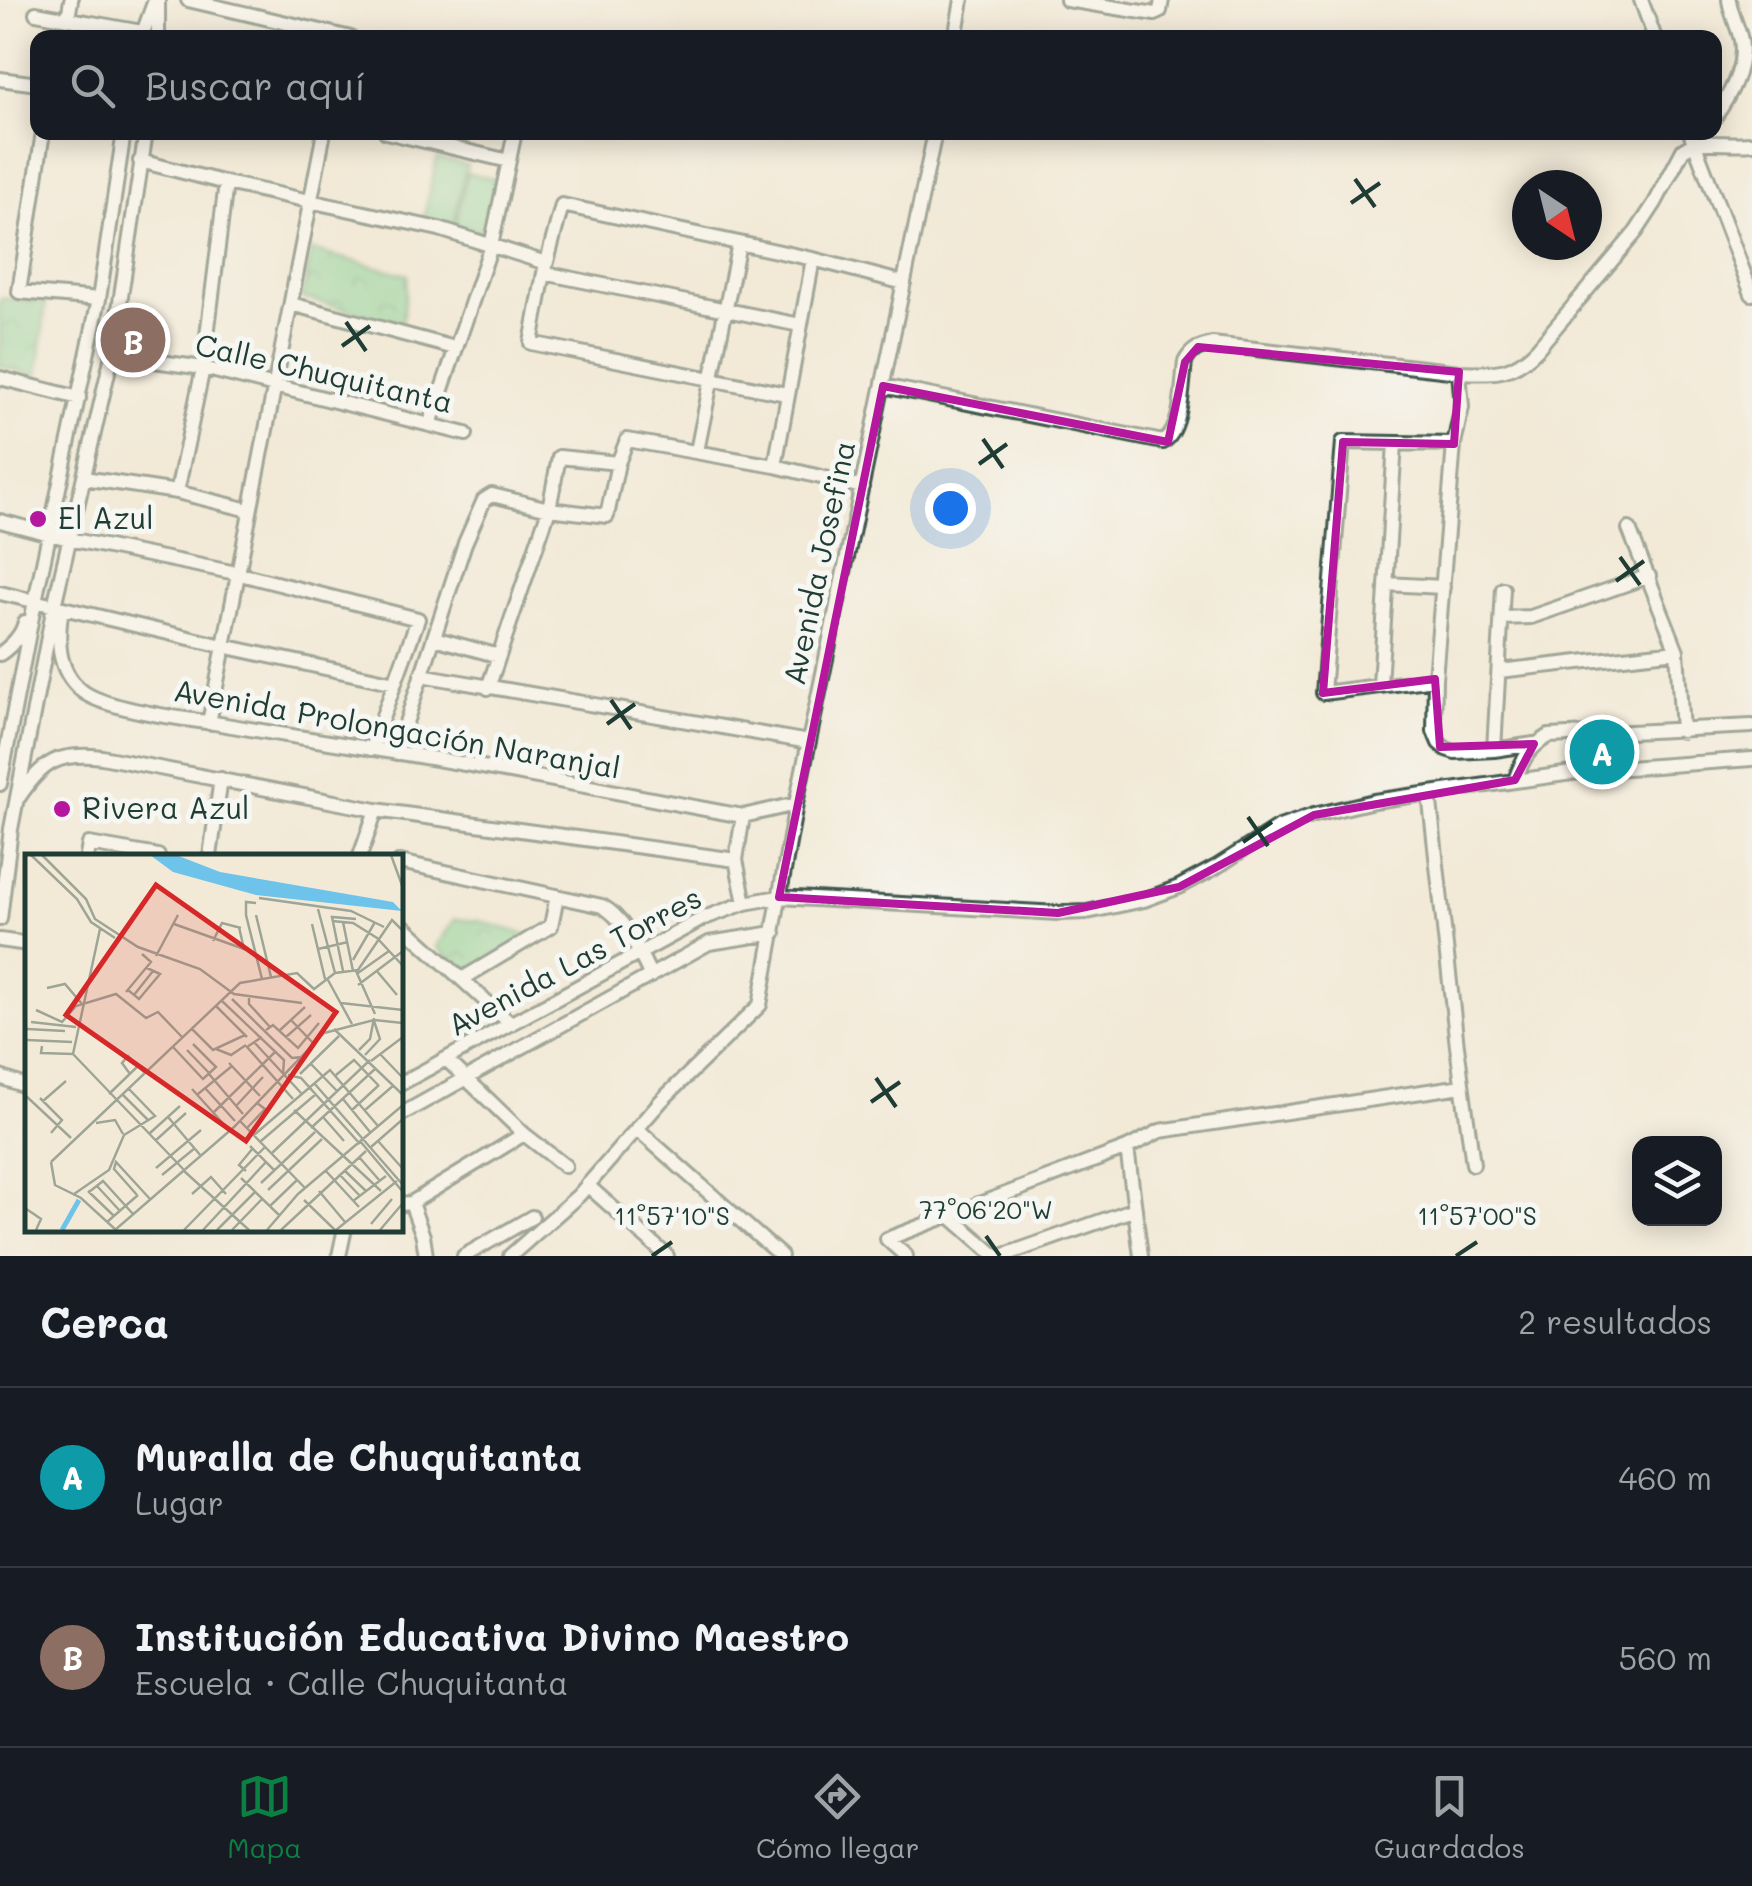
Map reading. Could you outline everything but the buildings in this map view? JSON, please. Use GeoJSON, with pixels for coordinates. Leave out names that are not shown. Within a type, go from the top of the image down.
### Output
{"type":"FeatureCollection","features":[{"type":"Feature","properties":{"kind":"street"},"geometry":{"type":"LineString","coordinates":[[68,18],[71,0]]}},
{"type":"Feature","properties":{"kind":"street"},"geometry":{"type":"LineString","coordinates":[[144,30],[157,0]]}},
{"type":"Feature","properties":{"kind":"street"},"geometry":{"type":"LineString","coordinates":[[157,0],[158,30]]}},
{"type":"Feature","properties":{"kind":"street"},"geometry":{"type":"LineString","coordinates":[[188,0],[315,30]]}},
{"type":"Feature","properties":{"kind":"street"},"geometry":{"type":"LineString","coordinates":[[956,30],[962,0]]}},
{"type":"Feature","properties":{"kind":"street"},"geometry":{"type":"LineString","coordinates":[[1066,0],[1155,14],[1160,11],[1162,0]]}},
{"type":"Feature","properties":{"kind":"street"},"geometry":{"type":"LineString","coordinates":[[1641,0],[1652,30]]}},
{"type":"Feature","properties":{"kind":"street"},"geometry":{"type":"LineString","coordinates":[[1722,107],[1740,66],[1742,44],[1728,0]]}},
{"type":"Feature","properties":{"kind":"street"},"geometry":{"type":"LineString","coordinates":[[36,13],[120,30]]}},
{"type":"Feature","properties":{"kind":"street"},"geometry":{"type":"LineString","coordinates":[[0,79],[30,83]]}},
{"type":"Feature","properties":{"kind":"street"},"geometry":{"type":"LineString","coordinates":[[42,140],[20,292],[99,298]]}},
{"type":"Feature","properties":{"kind":"street"},"geometry":{"type":"LineString","coordinates":[[0,654],[14,644],[24,628],[50,534],[99,298],[123,140]]}},
{"type":"Feature","properties":{"kind":"street"},"geometry":{"type":"LineString","coordinates":[[0,919],[16,800],[69,539],[112,355],[144,140]]}},
{"type":"Feature","properties":{"kind":"street"},"geometry":{"type":"LineString","coordinates":[[208,722],[322,140]]}},
{"type":"Feature","properties":{"kind":"street"},"geometry":{"type":"LineString","coordinates":[[420,140],[508,161]]}},
{"type":"Feature","properties":{"kind":"street"},"geometry":{"type":"LineString","coordinates":[[430,424],[491,246],[513,140]]}},
{"type":"Feature","properties":{"kind":"street","name":"Avenida Josefina"},"geometry":{"type":"LineString","coordinates":[[637,1129],[760,1005],[796,804],[934,140]]}},
{"type":"Feature","properties":{"kind":"street"},"geometry":{"type":"LineString","coordinates":[[882,386],[1163,442],[1176,427],[1185,362],[1198,347],[1212,344],[1499,374],[1525,362],[1636,232],[1690,140]]}},
{"type":"Feature","properties":{"kind":"street"},"geometry":{"type":"LineString","coordinates":[[1693,140],[1752,294]]}},
{"type":"Feature","properties":{"kind":"street"},"geometry":{"type":"LineString","coordinates":[[1707,140],[1726,144],[1752,142]]}},
{"type":"Feature","properties":{"kind":"street"},"geometry":{"type":"LineString","coordinates":[[140,161],[439,228],[545,268],[800,325]]}},
{"type":"Feature","properties":{"kind":"street"},"geometry":{"type":"LineString","coordinates":[[177,492],[202,368],[226,183]]}},
{"type":"Feature","properties":{"kind":"street"},"geometry":{"type":"LineString","coordinates":[[786,394],[531,343],[562,206],[813,259],[904,284]]}},
{"type":"Feature","properties":{"kind":"street"},"geometry":{"type":"LineString","coordinates":[[697,451],[739,243]]}},
{"type":"Feature","properties":{"kind":"street"},"geometry":{"type":"LineString","coordinates":[[775,466],[813,259]]}},
{"type":"Feature","properties":{"kind":"street"},"geometry":{"type":"LineString","coordinates":[[291,304],[455,348]]}},
{"type":"Feature","properties":{"kind":"street","name":"Calle Chuquitanta"},"geometry":{"type":"LineString","coordinates":[[112,355],[275,384],[466,434]]}},
{"type":"Feature","properties":{"kind":"street"},"geometry":{"type":"LineString","coordinates":[[1459,372],[1462,408],[1454,444],[1436,678],[1434,731],[1439,743],[1455,752],[1494,750],[1534,744],[1562,734],[1752,726]]}},
{"type":"Feature","properties":{"kind":"street"},"geometry":{"type":"LineString","coordinates":[[0,378],[79,398]]}},
{"type":"Feature","properties":{"kind":"street"},"geometry":{"type":"LineString","coordinates":[[396,752],[466,543],[484,500],[492,495],[608,516],[624,442],[630,439],[862,487]]}},
{"type":"Feature","properties":{"kind":"street"},"geometry":{"type":"LineString","coordinates":[[1436,678],[1323,692],[1343,442],[1454,444]]}},
{"type":"Feature","properties":{"kind":"street"},"geometry":{"type":"LineString","coordinates":[[1380,686],[1394,442]]}},
{"type":"Feature","properties":{"kind":"street"},"geometry":{"type":"LineString","coordinates":[[488,688],[548,508],[559,457],[618,463]]}},
{"type":"Feature","properties":{"kind":"street"},"geometry":{"type":"LineString","coordinates":[[84,478],[177,492],[249,510]]}},
{"type":"Feature","properties":{"kind":"street"},"geometry":{"type":"LineString","coordinates":[[0,521],[418,620],[371,749]]}},
{"type":"Feature","properties":{"kind":"street"},"geometry":{"type":"LineString","coordinates":[[1630,529],[1677,651],[1682,730]]}},
{"type":"Feature","properties":{"kind":"street"},"geometry":{"type":"LineString","coordinates":[[1502,618],[1531,617],[1648,576]]}},
{"type":"Feature","properties":{"kind":"street"},"geometry":{"type":"LineString","coordinates":[[1386,584],[1443,587]]}},
{"type":"Feature","properties":{"kind":"street"},"geometry":{"type":"LineString","coordinates":[[1494,750],[1504,589]]}},
{"type":"Feature","properties":{"kind":"street"},"geometry":{"type":"LineString","coordinates":[[0,593],[395,683]]}},
{"type":"Feature","properties":{"kind":"street"},"geometry":{"type":"LineString","coordinates":[[0,784],[33,600]]}},
{"type":"Feature","properties":{"kind":"street","name":"Avenida Prolongación Naranjal"},"geometry":{"type":"LineString","coordinates":[[58,606],[59,647],[72,681],[85,694],[120,706],[743,816],[796,804]]}},
{"type":"Feature","properties":{"kind":"street"},"geometry":{"type":"LineString","coordinates":[[434,638],[499,656]]}},
{"type":"Feature","properties":{"kind":"street"},"geometry":{"type":"LineString","coordinates":[[1499,671],[1677,651]]}},
{"type":"Feature","properties":{"kind":"street"},"geometry":{"type":"LineString","coordinates":[[421,675],[809,742]]}},
{"type":"Feature","properties":{"kind":"street"},"geometry":{"type":"LineString","coordinates":[[1514,780],[1534,744]]}},
{"type":"Feature","properties":{"kind":"street"},"geometry":{"type":"LineString","coordinates":[[16,800],[32,777],[50,762],[76,754],[102,756],[376,810],[736,860]]}},
{"type":"Feature","properties":{"kind":"street","name":"Avenida Las Torres"},"geometry":{"type":"LineString","coordinates":[[402,1083],[704,918],[745,903],[780,898],[1086,912],[1144,900],[1178,887],[1277,828],[1374,801],[1514,780],[1752,759]]}},
{"type":"Feature","properties":{"kind":"street"},"geometry":{"type":"LineString","coordinates":[[210,854],[221,779]]}},
{"type":"Feature","properties":{"kind":"street"},"geometry":{"type":"LineString","coordinates":[[1429,793],[1474,1164]]}},
{"type":"Feature","properties":{"kind":"street"},"geometry":{"type":"LineString","coordinates":[[364,854],[376,810]]}},
{"type":"Feature","properties":{"kind":"street"},"geometry":{"type":"LineString","coordinates":[[743,816],[736,860],[745,903]]}},
{"type":"Feature","properties":{"kind":"street"},"geometry":{"type":"LineString","coordinates":[[87,854],[88,844],[146,854]]}},
{"type":"Feature","properties":{"kind":"street"},"geometry":{"type":"LineString","coordinates":[[402,862],[602,906],[615,913],[651,976]]}},
{"type":"Feature","properties":{"kind":"street"},"geometry":{"type":"LineString","coordinates":[[462,979],[551,926],[557,896]]}},
{"type":"Feature","properties":{"kind":"street"},"geometry":{"type":"LineString","coordinates":[[402,925],[511,1024]]}},
{"type":"Feature","properties":{"kind":"street","name":"Avenida Las Torres"},"geometry":{"type":"LineString","coordinates":[[402,1113],[709,943],[774,932]]}},
{"type":"Feature","properties":{"kind":"street"},"geometry":{"type":"LineString","coordinates":[[0,940],[25,944]]}},
{"type":"Feature","properties":{"kind":"street"},"geometry":{"type":"LineString","coordinates":[[447,1060],[524,1134],[564,1166]]}},
{"type":"Feature","properties":{"kind":"street"},"geometry":{"type":"LineString","coordinates":[[0,1077],[25,1086]]}},
{"type":"Feature","properties":{"kind":"street"},"geometry":{"type":"LineString","coordinates":[[906,1256],[887,1239],[1127,1148],[1160,1131],[1462,1086]]}},
{"type":"Feature","properties":{"kind":"street"},"geometry":{"type":"LineString","coordinates":[[510,1256],[587,1185],[637,1129],[781,1256]]}},
{"type":"Feature","properties":{"kind":"street"},"geometry":{"type":"LineString","coordinates":[[426,1256],[423,1236],[406,1204],[524,1134]]}},
{"type":"Feature","properties":{"kind":"street"},"geometry":{"type":"LineString","coordinates":[[1127,1148],[1140,1256]]}},
{"type":"Feature","properties":{"kind":"street"},"geometry":{"type":"LineString","coordinates":[[587,1185],[667,1256]]}},
{"type":"Feature","properties":{"kind":"street"},"geometry":{"type":"LineString","coordinates":[[950,1216],[999,1256],[1135,1209]]}},
{"type":"Feature","properties":{"kind":"street"},"geometry":{"type":"LineString","coordinates":[[464,1256],[532,1217]]}},
{"type":"Feature","properties":{"kind":"street"},"geometry":{"type":"LineString","coordinates":[[339,1256],[344,1231]]}},
{"type":"Feature","properties":{"kind":"highlighted area"},"geometry":{"type":"Polygon","coordinates":[[[1198,347],[1459,372],[1454,444],[1343,442],[1323,693],[1435,679],[1440,747],[1534,744],[1515,780],[1314,815],[1179,887],[1058,913],[779,897],[883,386],[1168,442],[1185,362],[1198,347]]]}},
{"type":"Feature","properties":{"kind":"green space"},"geometry":{"type":"Polygon","coordinates":[[[437,158],[467,165],[453,226],[423,220],[437,158]]]}},
{"type":"Feature","properties":{"kind":"green space"},"geometry":{"type":"Polygon","coordinates":[[[467,173],[496,179],[484,233],[455,227],[467,173]]]}},
{"type":"Feature","properties":{"kind":"green space"},"geometry":{"type":"Polygon","coordinates":[[[311,250],[408,275],[402,324],[302,298],[311,250]]]}},
{"type":"Feature","properties":{"kind":"green space"},"geometry":{"type":"Polygon","coordinates":[[[0,298],[46,302],[38,376],[0,366],[0,298]]]}},
{"type":"Feature","properties":{"kind":"green space"},"geometry":{"type":"Polygon","coordinates":[[[455,919],[480,921],[531,936],[464,974],[436,946],[455,919]]]}},
{"type":"Feature","properties":{"kind":"place","name":"Institución Educativa Divino Maestro"},"geometry":{"type":"Point","coordinates":[133,340]}},
{"type":"Feature","properties":{"kind":"place","name":"El Azul"},"geometry":{"type":"Point","coordinates":[38,519]}},
{"type":"Feature","properties":{"kind":"place","name":"Muralla de Chuquitanta"},"geometry":{"type":"Point","coordinates":[1602,752]}},
{"type":"Feature","properties":{"kind":"place","name":"Rivera Azul"},"geometry":{"type":"Point","coordinates":[62,809]}}]}
